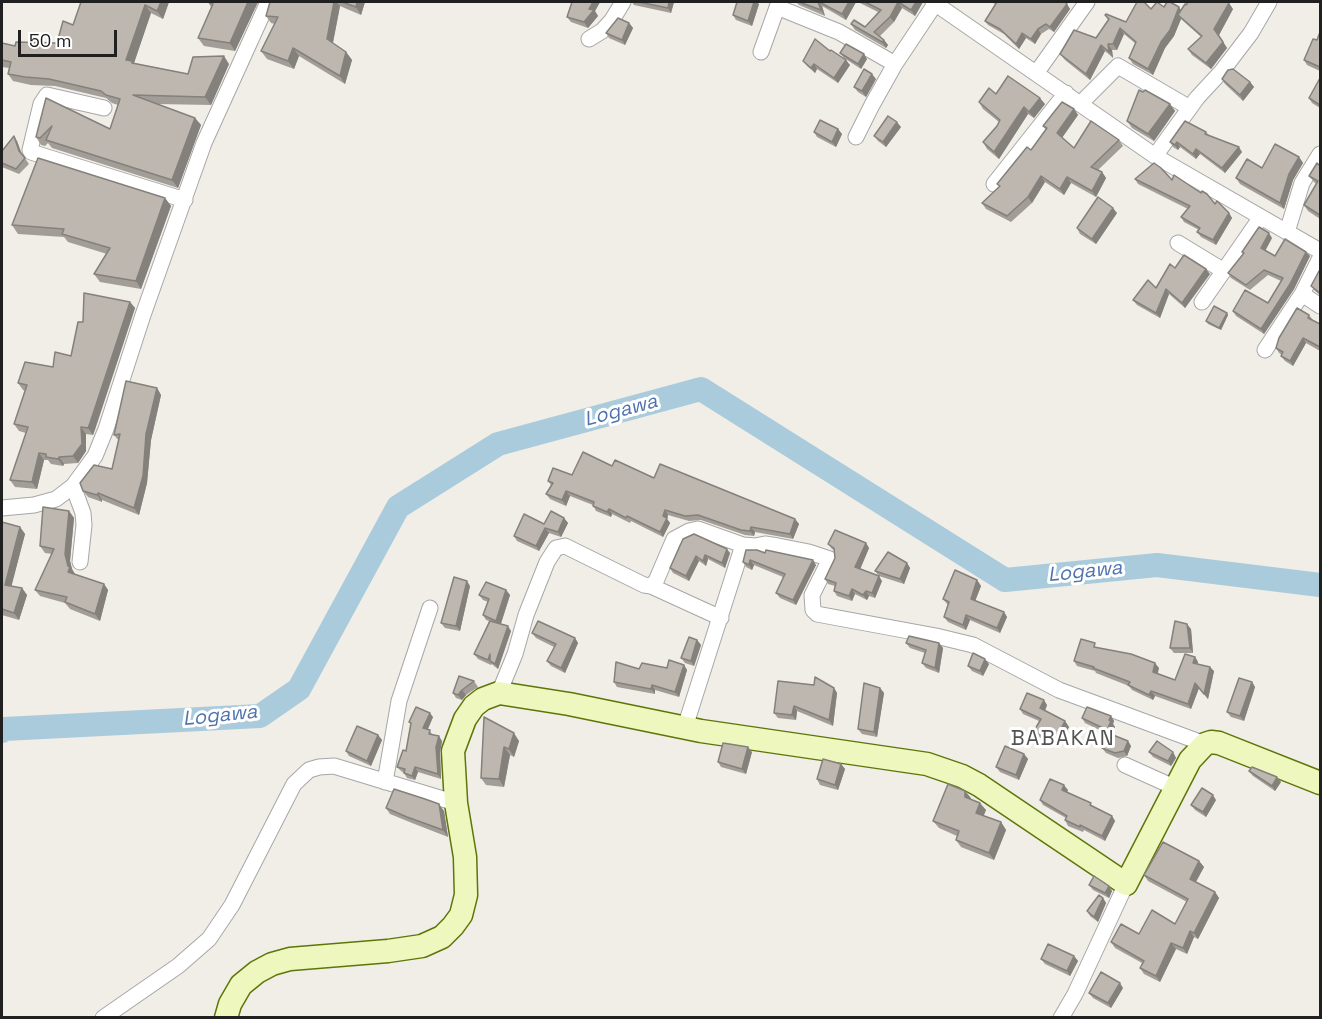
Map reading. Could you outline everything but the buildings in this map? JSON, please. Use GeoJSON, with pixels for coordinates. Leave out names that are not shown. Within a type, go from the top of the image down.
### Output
{"type":"FeatureCollection","features":[{"type":"Feature","properties":{"kind":"main road"},"geometry":{"type":"LineString","coordinates":[[226,1017],[230,1004],[241,985],[272,964],[290,958],[388,951],[422,946],[442,938],[453,926],[461,915],[466,895],[465,857],[456,803],[453,751],[465,719],[474,706],[483,699],[499,693],[522,695],[685,727],[894,758],[948,770],[979,785],[1126,885],[1190,760],[1204,744],[1219,743],[1320,783]]}},
{"type":"Feature","properties":{"kind":"street"},"geometry":{"type":"LineString","coordinates":[[2,508],[34,505],[56,499],[73,486],[91,463],[106,429],[143,315],[204,143],[268,2]]}},
{"type":"Feature","properties":{"kind":"street"},"geometry":{"type":"LineString","coordinates":[[589,39],[602,31],[623,2]]}},
{"type":"Feature","properties":{"kind":"street"},"geometry":{"type":"LineString","coordinates":[[1036,72],[1087,2]]}},
{"type":"Feature","properties":{"kind":"street"},"geometry":{"type":"LineString","coordinates":[[1155,156],[1190,108],[1251,33],[1269,2]]}},
{"type":"Feature","properties":{"kind":"street"},"geometry":{"type":"LineString","coordinates":[[856,137],[872,105],[934,3],[1155,156],[1320,251]]}},
{"type":"Feature","properties":{"kind":"street"},"geometry":{"type":"LineString","coordinates":[[761,52],[778,4],[840,32],[896,64]]}},
{"type":"Feature","properties":{"kind":"street"},"geometry":{"type":"LineString","coordinates":[[1080,104],[1118,66],[1190,108]]}},
{"type":"Feature","properties":{"kind":"street"},"geometry":{"type":"LineString","coordinates":[[994,184],[1066,93]]}},
{"type":"Feature","properties":{"kind":"street"},"geometry":{"type":"LineString","coordinates":[[104,108],[47,95],[41,104],[31,152],[185,200]]}},
{"type":"Feature","properties":{"kind":"street"},"geometry":{"type":"LineString","coordinates":[[1287,232],[1302,183],[1320,154]]}},
{"type":"Feature","properties":{"kind":"street"},"geometry":{"type":"LineString","coordinates":[[1202,302],[1262,217]]}},
{"type":"Feature","properties":{"kind":"street"},"geometry":{"type":"LineString","coordinates":[[1178,243],[1224,271]]}},
{"type":"Feature","properties":{"kind":"street"},"geometry":{"type":"LineString","coordinates":[[1265,350],[1302,294],[1320,258]]}},
{"type":"Feature","properties":{"kind":"street"},"geometry":{"type":"LineString","coordinates":[[1302,294],[1320,306]]}},
{"type":"Feature","properties":{"kind":"street"},"geometry":{"type":"LineString","coordinates":[[73,486],[84,525],[80,562]]}},
{"type":"Feature","properties":{"kind":"street"},"geometry":{"type":"LineString","coordinates":[[651,586],[656,581],[674,539],[698,529],[744,545],[765,544],[809,552],[830,559],[813,596],[812,605],[817,614],[972,645],[1059,690],[1204,744]]}},
{"type":"Feature","properties":{"kind":"street"},"geometry":{"type":"LineString","coordinates":[[685,727],[744,545]]}},
{"type":"Feature","properties":{"kind":"street"},"geometry":{"type":"LineString","coordinates":[[499,693],[515,654],[526,615],[547,562],[556,548],[566,546],[644,585],[651,586],[722,618]]}},
{"type":"Feature","properties":{"kind":"street"},"geometry":{"type":"LineString","coordinates":[[385,782],[401,696],[430,608]]}},
{"type":"Feature","properties":{"kind":"street"},"geometry":{"type":"LineString","coordinates":[[1125,765],[1176,788]]}},
{"type":"Feature","properties":{"kind":"street"},"geometry":{"type":"LineString","coordinates":[[103,1017],[178,966],[209,939],[232,905],[294,784],[309,770],[329,766],[456,803]]}},
{"type":"Feature","properties":{"kind":"street"},"geometry":{"type":"LineString","coordinates":[[1061,1017],[1075,994],[1126,885]]}},
{"type":"Feature","properties":{"kind":"waterway","name":"Logawa"},"geometry":{"type":"LineString","coordinates":[[2,731],[4,729],[260,716],[299,689],[398,507],[498,444],[701,389],[1005,580],[1157,565],[1320,585]]}},
{"type":"Feature","properties":{"kind":"district","name":"BABAKAN"},"geometry":{"type":"Point","coordinates":[1063,739]}}]}
